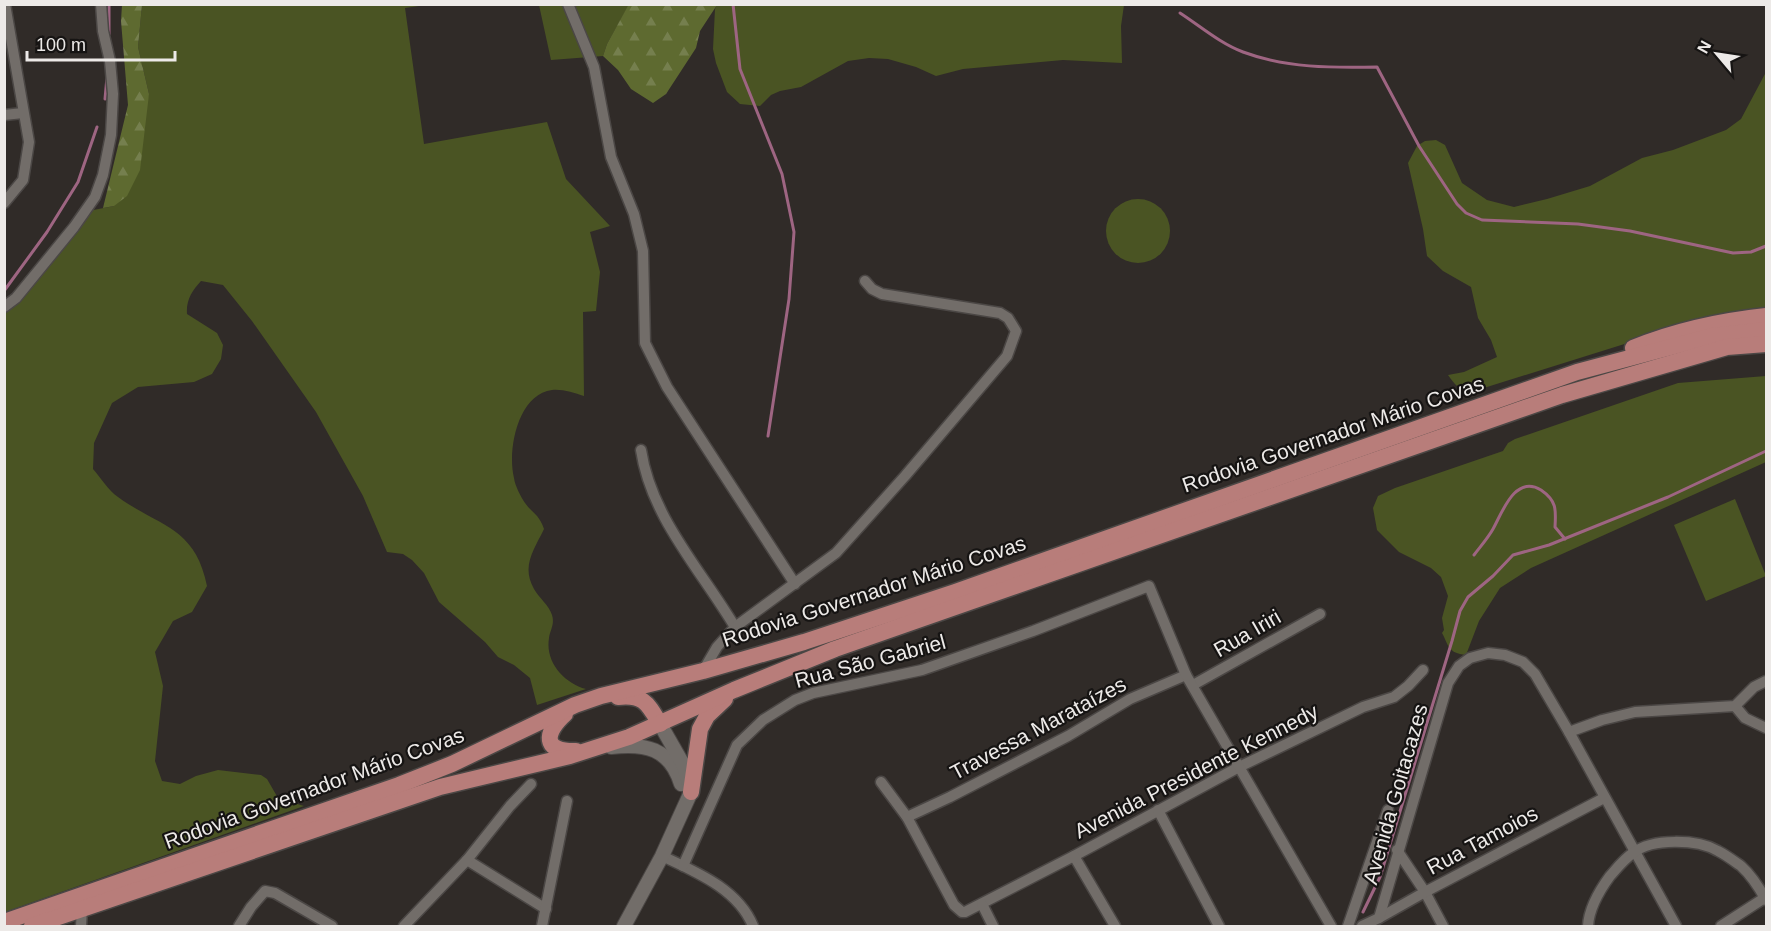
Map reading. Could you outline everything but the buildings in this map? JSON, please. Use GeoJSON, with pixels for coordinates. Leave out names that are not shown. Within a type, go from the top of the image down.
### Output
{"type":"FeatureCollection","features":[{"type":"Feature","properties":{"kind":"main road"},"geometry":{"type":"LineString","coordinates":[[1577,372],[1658,338],[1718,321],[1767,316]]}},
{"type":"Feature","properties":{"kind":"main road","name":"Rodovia Governador Mário Covas"},"geometry":{"type":"LineString","coordinates":[[4,922],[410,781],[452,764],[575,705],[601,696],[804,642],[956,592],[1577,372],[1712,336],[1767,330]]}},
{"type":"Feature","properties":{"kind":"main road","name":"Rodovia Governador Mário Covas"},"geometry":{"type":"LineString","coordinates":[[32,927],[440,787],[588,750],[660,724],[734,690],[835,649],[1562,395],[1727,347],[1767,344]]}},
{"type":"Feature","properties":{"kind":"main road"},"geometry":{"type":"LineString","coordinates":[[1727,347],[1767,352]]}},
{"type":"Feature","properties":{"kind":"main road"},"geometry":{"type":"LineString","coordinates":[[691,792],[700,729],[707,716],[734,690]]}},
{"type":"Feature","properties":{"kind":"main road"},"geometry":{"type":"LineString","coordinates":[[601,696],[629,696],[641,699],[646,702],[660,724]]}},
{"type":"Feature","properties":{"kind":"main road"},"geometry":{"type":"LineString","coordinates":[[575,705],[551,729],[550,742],[560,750],[588,750]]}},
{"type":"Feature","properties":{"kind":"street"},"geometry":{"type":"LineString","coordinates":[[4,4],[29,142],[23,180],[4,203]]}},
{"type":"Feature","properties":{"kind":"street"},"geometry":{"type":"LineString","coordinates":[[4,307],[16,298],[74,227],[95,197],[103,175],[111,135],[113,94],[101,4]]}},
{"type":"Feature","properties":{"kind":"street"},"geometry":{"type":"LineString","coordinates":[[567,4],[594,67],[611,158],[634,214],[643,251],[645,343],[667,387],[795,584]]}},
{"type":"Feature","properties":{"kind":"street"},"geometry":{"type":"LineString","coordinates":[[4,115],[23,113]]}},
{"type":"Feature","properties":{"kind":"street"},"geometry":{"type":"LineString","coordinates":[[703,670],[717,647],[735,627],[836,553],[1007,356],[1016,331],[1008,318],[1000,313],[882,294],[872,289],[865,281]]}},
{"type":"Feature","properties":{"kind":"street"},"geometry":{"type":"LineString","coordinates":[[642,450],[644,468],[654,496],[676,537],[735,627]]}},
{"type":"Feature","properties":{"kind":"street","name":"Rua São Gabriel"},"geometry":{"type":"LineString","coordinates":[[683,866],[737,745],[763,720],[795,700],[813,693],[922,670],[1033,631],[1149,586],[1186,675]]}},
{"type":"Feature","properties":{"kind":"street","name":"Rua Iriri"},"geometry":{"type":"LineString","coordinates":[[1193,685],[1320,614]]}},
{"type":"Feature","properties":{"kind":"street","name":"Avenida Goitacazes"},"geometry":{"type":"LineString","coordinates":[[1362,927],[1379,918],[1397,850],[1448,682],[1459,666],[1470,658],[1488,653],[1523,662],[1535,674],[1569,732]]}},
{"type":"Feature","properties":{"kind":"street","name":"Avenida Presidente Kennedy"},"geometry":{"type":"LineString","coordinates":[[982,904],[1239,767],[1363,707],[1394,697],[1423,670]]}},
{"type":"Feature","properties":{"kind":"street"},"geometry":{"type":"LineString","coordinates":[[1186,675],[1329,925]]}},
{"type":"Feature","properties":{"kind":"street","name":"Travessa Marataízes"},"geometry":{"type":"LineString","coordinates":[[907,817],[1068,736],[1130,699],[1186,675]]}},
{"type":"Feature","properties":{"kind":"street"},"geometry":{"type":"LineString","coordinates":[[1676,927],[1569,732],[1602,720],[1635,712],[1735,706],[1754,687],[1767,681]]}},
{"type":"Feature","properties":{"kind":"street"},"geometry":{"type":"LineString","coordinates":[[1735,706],[1745,718],[1767,728]]}},
{"type":"Feature","properties":{"kind":"street"},"geometry":{"type":"LineString","coordinates":[[624,927],[662,856],[691,792],[684,766],[660,724]]}},
{"type":"Feature","properties":{"kind":"street"},"geometry":{"type":"LineString","coordinates":[[588,750],[637,746],[660,753],[673,764],[677,772],[683,792],[683,811]]}},
{"type":"Feature","properties":{"kind":"street"},"geometry":{"type":"LineString","coordinates":[[881,782],[907,817],[954,905],[965,912],[982,904],[993,927]]}},
{"type":"Feature","properties":{"kind":"street"},"geometry":{"type":"LineString","coordinates":[[404,927],[467,860],[510,806],[531,784]]}},
{"type":"Feature","properties":{"kind":"street","name":"Rua Tamoios"},"geometry":{"type":"LineString","coordinates":[[1379,918],[1604,798]]}},
{"type":"Feature","properties":{"kind":"street"},"geometry":{"type":"LineString","coordinates":[[542,927],[567,801]]}},
{"type":"Feature","properties":{"kind":"street"},"geometry":{"type":"LineString","coordinates":[[1158,810],[1219,927]]}},
{"type":"Feature","properties":{"kind":"street"},"geometry":{"type":"LineString","coordinates":[[1348,927],[1388,810]]}},
{"type":"Feature","properties":{"kind":"street"},"geometry":{"type":"LineString","coordinates":[[1588,927],[1589,912],[1605,883],[1634,852],[1650,846],[1679,842],[1717,850],[1743,868],[1766,898],[1721,927]]}},
{"type":"Feature","properties":{"kind":"street"},"geometry":{"type":"LineString","coordinates":[[1397,850],[1425,892],[1443,927]]}},
{"type":"Feature","properties":{"kind":"street"},"geometry":{"type":"LineString","coordinates":[[662,856],[724,889],[740,905],[753,927]]}},
{"type":"Feature","properties":{"kind":"street"},"geometry":{"type":"LineString","coordinates":[[1074,856],[1115,927]]}},
{"type":"Feature","properties":{"kind":"street"},"geometry":{"type":"LineString","coordinates":[[467,860],[546,909]]}},
{"type":"Feature","properties":{"kind":"street"},"geometry":{"type":"LineString","coordinates":[[239,927],[261,894],[266,891],[275,893],[332,927]]}},
{"type":"Feature","properties":{"kind":"street"},"geometry":{"type":"LineString","coordinates":[[81,927],[82,909]]}},
{"type":"Feature","properties":{"kind":"green space"},"geometry":{"type":"Polygon","coordinates":[[[629,4],[717,5],[700,31],[696,48],[666,94],[653,103],[631,89],[618,70],[603,56],[629,4]]]}},
{"type":"Feature","properties":{"kind":"green space"},"geometry":{"type":"Polygon","coordinates":[[[717,4],[1124,5],[1121,26],[1122,63],[1063,60],[963,69],[936,76],[916,67],[888,59],[869,58],[848,61],[801,87],[771,95],[760,106],[740,104],[727,92],[716,63],[713,49],[717,4]]]}},
{"type":"Feature","properties":{"kind":"green space"},"geometry":{"type":"Polygon","coordinates":[[[122,5],[142,5],[138,47],[149,94],[140,170],[127,196],[114,206],[103,208],[128,105],[121,21],[122,5]]]}},
{"type":"Feature","properties":{"kind":"green space"},"geometry":{"type":"Polygon","coordinates":[[[142,5],[426,5],[405,8],[424,144],[547,122],[566,179],[610,226],[590,232],[600,272],[596,311],[583,312],[584,396],[552,390],[540,394],[531,402],[523,412],[518,425],[514,439],[512,466],[520,495],[540,520],[544,529],[530,558],[529,573],[534,589],[549,608],[553,618],[549,638],[550,655],[564,677],[586,689],[537,705],[530,678],[514,665],[498,657],[485,642],[439,602],[424,573],[412,560],[403,554],[387,552],[363,496],[316,412],[252,321],[223,285],[201,281],[190,296],[187,314],[217,333],[223,345],[221,359],[212,374],[194,382],[138,387],[112,403],[94,443],[93,469],[118,497],[184,539],[194,551],[207,586],[192,612],[173,621],[155,652],[163,686],[155,761],[162,781],[180,784],[196,776],[218,770],[261,775],[267,779],[278,798],[304,806],[5,912],[5,302],[17,292],[78,213],[114,206],[149,94],[138,47],[142,5]]]}},
{"type":"Feature","properties":{"kind":"green space"},"geometry":{"type":"Polygon","coordinates":[[[539,5],[629,5],[607,44],[603,56],[551,60],[539,5]]]}},
{"type":"Feature","properties":{"kind":"green space"},"geometry":{"type":"Polygon","coordinates":[[[1766,72],[1766,310],[1701,320],[1471,392],[1455,384],[1448,375],[1464,372],[1497,357],[1491,340],[1478,318],[1471,287],[1443,271],[1427,256],[1408,163],[1417,146],[1425,141],[1436,140],[1445,145],[1462,183],[1487,200],[1514,207],[1590,186],[1642,158],[1673,150],[1726,130],[1741,119],[1766,72]]]}},
{"type":"Feature","properties":{"kind":"green space"},"geometry":{"type":"Polygon","coordinates":[[[1132,199],[1144,199],[1161,208],[1168,219],[1170,231],[1168,243],[1161,254],[1144,263],[1132,263],[1120,258],[1111,249],[1106,237],[1106,225],[1111,213],[1120,204],[1132,199]]]}},
{"type":"Feature","properties":{"kind":"green space"},"geometry":{"type":"Polygon","coordinates":[[[1766,376],[1766,462],[1531,568],[1500,588],[1479,621],[1466,655],[1452,651],[1442,633],[1444,630],[1442,618],[1448,596],[1441,577],[1431,568],[1399,552],[1377,530],[1373,508],[1378,496],[1503,451],[1508,443],[1515,439],[1678,383],[1766,376]]]}},
{"type":"Feature","properties":{"kind":"green space"},"geometry":{"type":"Polygon","coordinates":[[[1735,499],[1766,576],[1706,601],[1674,525],[1735,499]]]}},
{"type":"Feature","properties":{"kind":"waterway"},"geometry":{"type":"LineString","coordinates":[[109,4],[109,34]]}},
{"type":"Feature","properties":{"kind":"waterway"},"geometry":{"type":"LineString","coordinates":[[733,4],[740,69],[782,174],[794,232],[789,299],[768,436]]}},
{"type":"Feature","properties":{"kind":"waterway"},"geometry":{"type":"LineString","coordinates":[[1180,13],[1227,44],[1259,57],[1309,66],[1377,67],[1419,146],[1457,204],[1466,213],[1482,220],[1578,224],[1630,231],[1733,253],[1751,252],[1766,246]]}},
{"type":"Feature","properties":{"kind":"waterway"},"geometry":{"type":"LineString","coordinates":[[105,99],[107,77]]}},
{"type":"Feature","properties":{"kind":"waterway"},"geometry":{"type":"LineString","coordinates":[[4,291],[47,232],[78,182],[97,127]]}},
{"type":"Feature","properties":{"kind":"waterway"},"geometry":{"type":"LineString","coordinates":[[1363,912],[1380,877],[1460,611],[1468,597],[1513,555],[1549,545],[1668,497],[1766,451]]}},
{"type":"Feature","properties":{"kind":"waterway"},"geometry":{"type":"LineString","coordinates":[[1474,555],[1491,532],[1505,505],[1517,491],[1524,487],[1532,486],[1550,498],[1555,511],[1555,527],[1565,539]]}}]}
